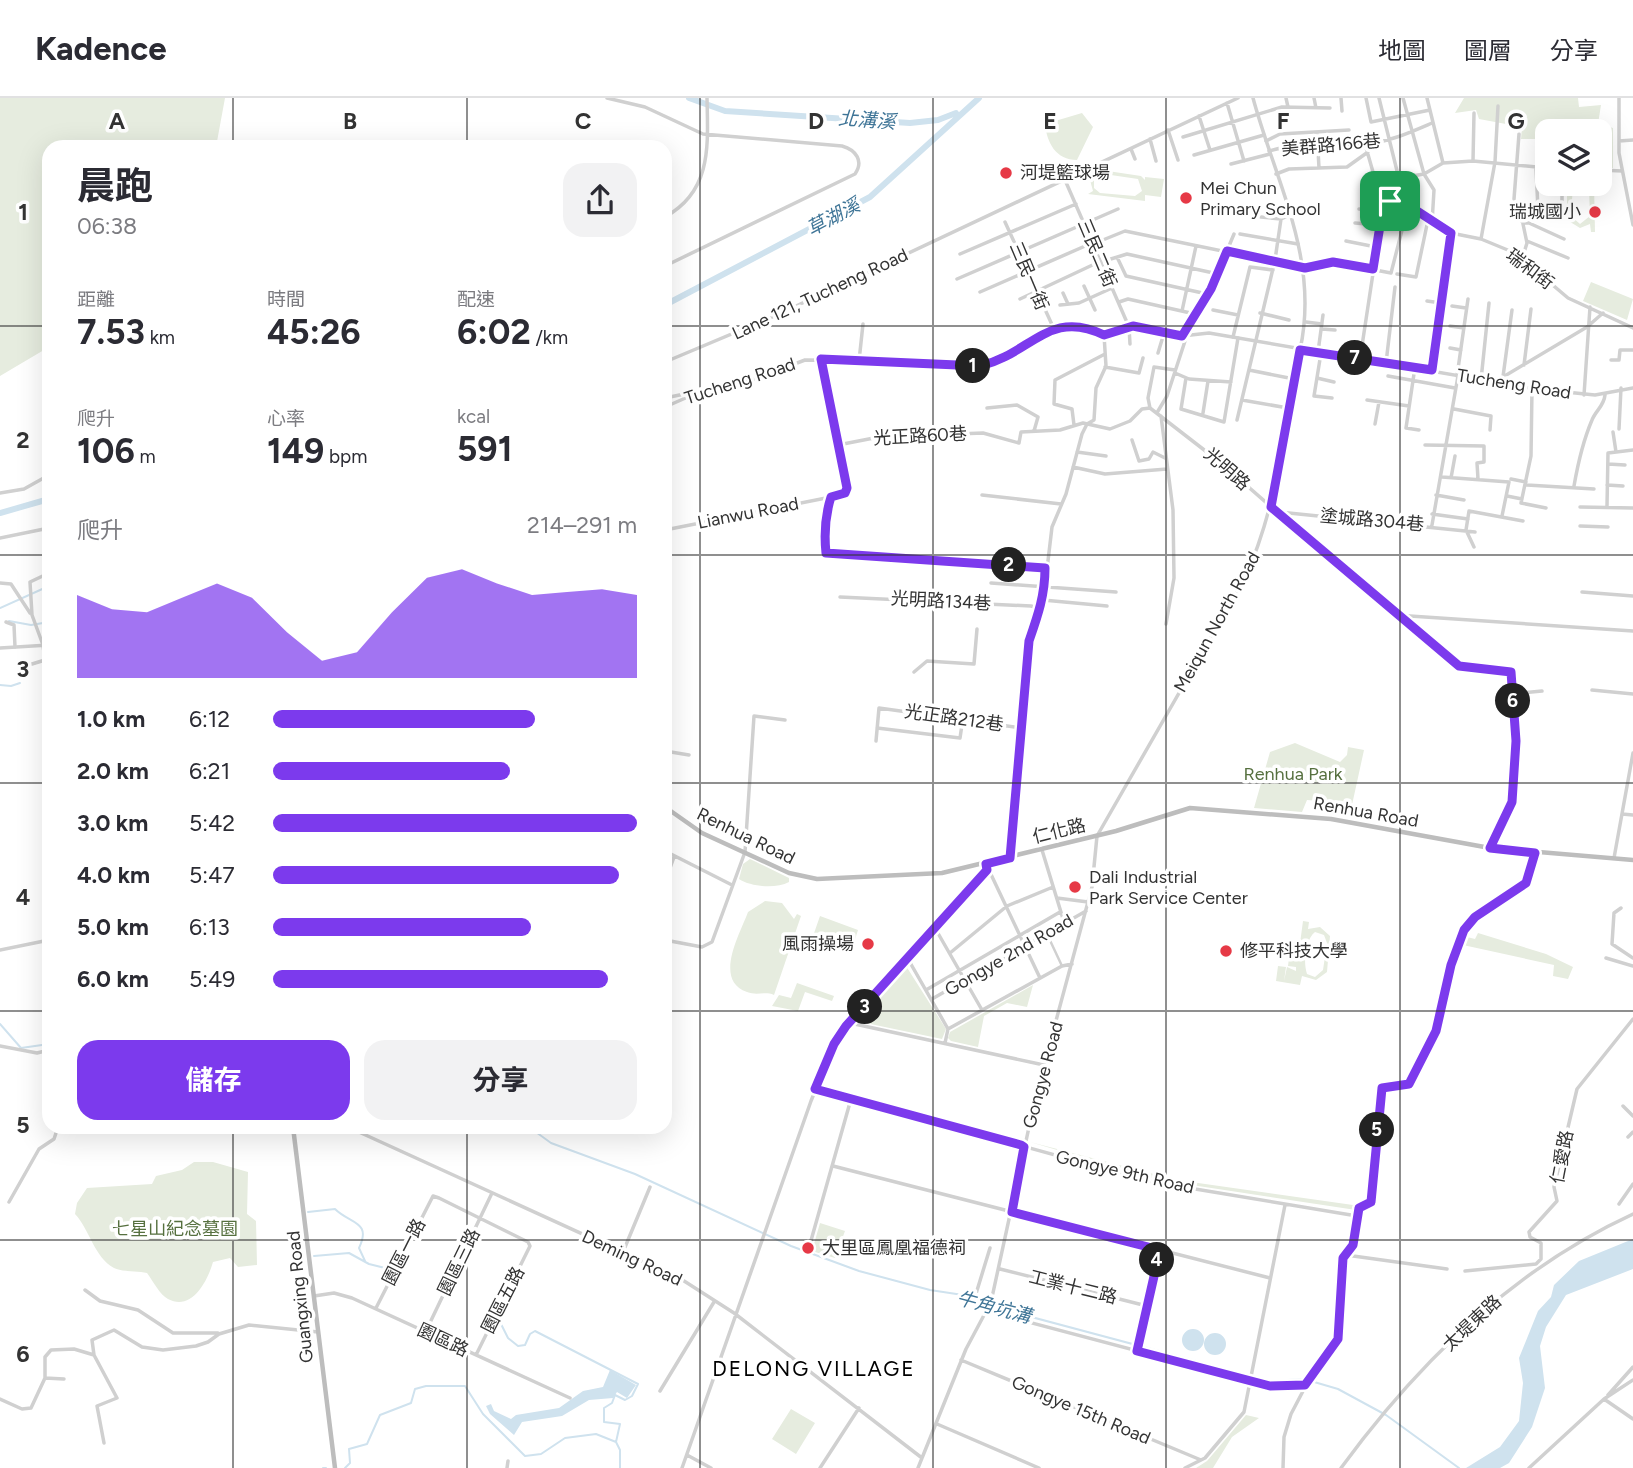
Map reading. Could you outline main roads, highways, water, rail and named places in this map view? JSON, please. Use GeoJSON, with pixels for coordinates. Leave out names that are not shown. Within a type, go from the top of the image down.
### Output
{"type":"FeatureCollection","features":[{"type":"Feature","properties":{"kind":"main road","name":"Renhua Road"},"geometry":{"type":"LineString","coordinates":[[1097,836],[1176,811],[1204,808],[1331,818],[1490,848],[1633,860]]}},
{"type":"Feature","properties":{"kind":"main road","name":"Renhua Road"},"geometry":{"type":"LineString","coordinates":[[672,812],[693,828],[797,876],[817,880],[923,876],[986,864]]}},
{"type":"Feature","properties":{"kind":"main road","name":"仁化路"},"geometry":{"type":"LineString","coordinates":[[986,864],[1097,836]]}},
{"type":"Feature","properties":{"kind":"main road","name":"Guangxing Road"},"geometry":{"type":"LineString","coordinates":[[294,1134],[334,1466]]}},
{"type":"Feature","properties":{"kind":"water"},"geometry":{"type":"Polygon","coordinates":[[[1633,1239],[1633,1269],[1566,1295],[1546,1327],[1540,1346],[1545,1388],[1532,1427],[1509,1463],[1500,1468],[1466,1468],[1500,1447],[1519,1421],[1523,1383],[1519,1358],[1538,1311],[1551,1297],[1554,1285],[1579,1261],[1633,1239]]]}},
{"type":"Feature","properties":{"kind":"water"},"geometry":{"type":"Polygon","coordinates":[[[1193,1329],[1201,1332],[1204,1340],[1201,1348],[1193,1351],[1185,1348],[1182,1340],[1185,1332],[1193,1329]]]}},
{"type":"Feature","properties":{"kind":"water"},"geometry":{"type":"Polygon","coordinates":[[[1215,1333],[1223,1336],[1226,1344],[1223,1352],[1215,1355],[1207,1352],[1204,1344],[1207,1336],[1215,1333]]]}},
{"type":"Feature","properties":{"kind":"water"},"geometry":{"type":"Polygon","coordinates":[[[610,1370],[636,1385],[627,1398],[617,1392],[613,1398],[589,1400],[562,1416],[522,1422],[514,1435],[490,1414],[486,1406],[491,1404],[494,1411],[511,1419],[516,1415],[559,1408],[583,1391],[603,1387],[610,1370]]]}},
{"type":"Feature","properties":{"kind":"waterway","name":"北溝溪"},"geometry":{"type":"LineString","coordinates":[[689,98],[725,111],[910,123],[938,120],[956,113]]}},
{"type":"Feature","properties":{"kind":"waterway","name":"草湖溪"},"geometry":{"type":"LineString","coordinates":[[672,301],[870,197],[979,98]]}},
{"type":"Feature","properties":{"kind":"waterway","name":"草湖溪"},"geometry":{"type":"LineString","coordinates":[[0,513],[42,501]]}},
{"type":"Feature","properties":{"kind":"waterway"},"geometry":{"type":"LineString","coordinates":[[0,608],[42,589]]}},
{"type":"Feature","properties":{"kind":"waterway"},"geometry":{"type":"LineString","coordinates":[[9,621],[31,625],[42,623]]}},
{"type":"Feature","properties":{"kind":"waterway"},"geometry":{"type":"LineString","coordinates":[[0,685],[20,683]]}},
{"type":"Feature","properties":{"kind":"waterway","name":"牛角坑溝"},"geometry":{"type":"LineString","coordinates":[[0,1024],[21,1048],[42,1045]]}},
{"type":"Feature","properties":{"kind":"waterway","name":"牛角坑溝"},"geometry":{"type":"LineString","coordinates":[[539,1134],[551,1143],[635,1174],[791,1246],[859,1271],[930,1290],[963,1295],[994,1307],[1271,1381],[1304,1379],[1338,1389],[1386,1415],[1459,1468]]}},
{"type":"Feature","properties":{"kind":"waterway"},"geometry":{"type":"LineString","coordinates":[[308,1212],[335,1209],[358,1224],[363,1233],[359,1248],[365,1261]]}},
{"type":"Feature","properties":{"kind":"waterway"},"geometry":{"type":"LineString","coordinates":[[314,1256],[349,1253],[369,1264],[389,1269]]}},
{"type":"Feature","properties":{"kind":"waterway"},"geometry":{"type":"LineString","coordinates":[[498,1318],[508,1338],[518,1346],[525,1345],[530,1334],[535,1331],[638,1384],[632,1396],[625,1400],[615,1395],[612,1403],[604,1408],[604,1422],[620,1424],[616,1442]]}},
{"type":"Feature","properties":{"kind":"waterway"},"geometry":{"type":"LineString","coordinates":[[345,1468],[350,1463],[349,1449],[367,1444],[380,1415],[411,1403],[415,1389],[426,1386],[465,1386],[483,1414],[525,1456],[541,1454],[565,1438],[596,1434],[616,1442],[620,1450],[620,1468]]}},
{"type":"Feature","properties":{"kind":"place","name":"河堤籃球場"},"geometry":{"type":"Point","coordinates":[1006,173]}},
{"type":"Feature","properties":{"kind":"place","name":"Mei Chun Primary School"},"geometry":{"type":"Point","coordinates":[1186,198]}},
{"type":"Feature","properties":{"kind":"place","name":"瑞城國小"},"geometry":{"type":"Point","coordinates":[1595,212]}},
{"type":"Feature","properties":{"kind":"place","name":"Dali Industrial Park Service Center"},"geometry":{"type":"Point","coordinates":[1075,887]}},
{"type":"Feature","properties":{"kind":"place","name":"風雨操場"},"geometry":{"type":"Point","coordinates":[868,944]}},
{"type":"Feature","properties":{"kind":"place","name":"修平科技大學"},"geometry":{"type":"Point","coordinates":[1226,951]}},
{"type":"Feature","properties":{"kind":"place","name":"大里區鳳凰福德祠"},"geometry":{"type":"Point","coordinates":[808,1248]}},
{"type":"Feature","properties":{"kind":"district","name":"DELONG VILLAGE"},"geometry":{"type":"Point","coordinates":[814,1368]}},
{"type":"Feature","properties":{"kind":"park label","name":"Renhua Park"},"geometry":{"type":"Point","coordinates":[1293,774]}},
{"type":"Feature","properties":{"kind":"park label","name":"七星山紀念墓園"},"geometry":{"type":"Point","coordinates":[175,1229]}}]}
